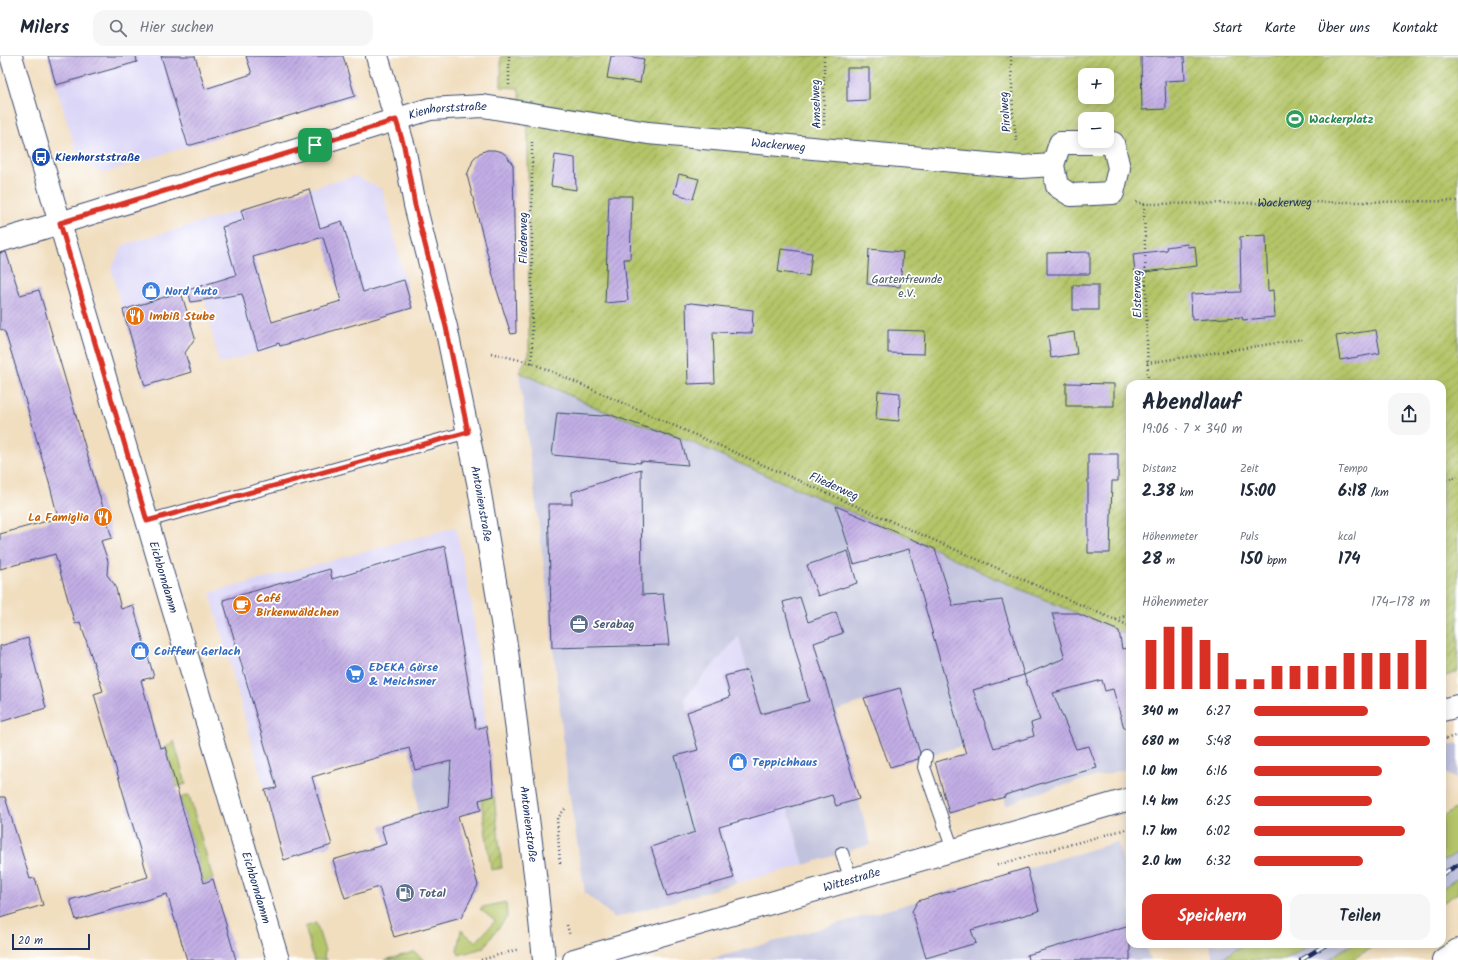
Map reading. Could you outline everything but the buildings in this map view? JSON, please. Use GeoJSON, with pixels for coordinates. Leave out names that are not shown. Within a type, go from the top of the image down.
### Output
{"type":"FeatureCollection","features":[{"type":"Feature","properties":{"kind":"main road","name":"Eichborndamm"},"geometry":{"type":"LineString","coordinates":[[11,56],[147,521],[278,960]]}},
{"type":"Feature","properties":{"kind":"main road","name":"Antonienstraße"},"geometry":{"type":"LineString","coordinates":[[377,56],[404,146],[415,205],[446,327],[468,432],[507,651],[536,882],[544,960]]}},
{"type":"Feature","properties":{"kind":"main road","name":"Kienhorststraße"},"geometry":{"type":"LineString","coordinates":[[0,240],[60,223],[430,109],[483,106],[505,110]]}},
{"type":"Feature","properties":{"kind":"main road","name":"Wackerweg"},"geometry":{"type":"LineString","coordinates":[[505,110],[532,113],[648,133],[1021,167],[1053,165]]}},
{"type":"Feature","properties":{"kind":"main road"},"geometry":{"type":"LineString","coordinates":[[1060,142],[1113,143],[1119,168],[1113,193],[1071,195],[1057,186],[1053,165],[1060,142]]}},
{"type":"Feature","properties":{"kind":"main road"},"geometry":{"type":"LineString","coordinates":[[1446,709],[1458,706]]}},
{"type":"Feature","properties":{"kind":"main road","name":"Wittestraße"},"geometry":{"type":"LineString","coordinates":[[574,960],[1126,800]]}},
{"type":"Feature","properties":{"kind":"main road"},"geometry":{"type":"LineString","coordinates":[[1443,960],[1458,950]]}},
{"type":"Feature","properties":{"kind":"lane"},"geometry":{"type":"LineString","coordinates":[[147,521],[468,432]]}},
{"type":"Feature","properties":{"kind":"lane"},"geometry":{"type":"LineString","coordinates":[[926,756],[924,767],[953,850]]}},
{"type":"Feature","properties":{"kind":"lane"},"geometry":{"type":"LineString","coordinates":[[842,853],[851,880]]}},
{"type":"Feature","properties":{"kind":"path"},"geometry":{"type":"LineString","coordinates":[[505,110],[509,93],[509,56]]}},
{"type":"Feature","properties":{"kind":"path","name":"Amselweg"},"geometry":{"type":"LineString","coordinates":[[824,56],[824,126],[831,150]]}},
{"type":"Feature","properties":{"kind":"path","name":"Pirolweg"},"geometry":{"type":"LineString","coordinates":[[1010,56],[1013,116],[1021,167]]}},
{"type":"Feature","properties":{"kind":"path","name":"Fliederweg"},"geometry":{"type":"LineString","coordinates":[[532,113],[532,363]]}},
{"type":"Feature","properties":{"kind":"path","name":"Wackerweg"},"geometry":{"type":"LineString","coordinates":[[1113,193],[1144,204],[1458,201]]}},
{"type":"Feature","properties":{"kind":"path","name":"Elsterweg"},"geometry":{"type":"LineString","coordinates":[[1144,204],[1148,380]]}},
{"type":"Feature","properties":{"kind":"path"},"geometry":{"type":"LineString","coordinates":[[1147,363],[1303,340]]}},
{"type":"Feature","properties":{"kind":"path","name":"Fliederweg"},"geometry":{"type":"LineString","coordinates":[[491,353],[532,363],[1126,624]]}},
{"type":"Feature","properties":{"kind":"path"},"geometry":{"type":"LineString","coordinates":[[1446,479],[1458,477]]}},
{"type":"Feature","properties":{"kind":"path"},"geometry":{"type":"LineString","coordinates":[[1115,620],[1126,616]]}},
{"type":"Feature","properties":{"kind":"path"},"geometry":{"type":"LineString","coordinates":[[1446,739],[1458,735]]}},
{"type":"Feature","properties":{"kind":"path"},"geometry":{"type":"LineString","coordinates":[[560,865],[557,819],[565,809]]}},
{"type":"Feature","properties":{"kind":"path"},"geometry":{"type":"LineString","coordinates":[[481,960],[497,956]]}},
{"type":"Feature","properties":{"kind":"shaded area"},"geometry":{"type":"Polygon","coordinates":[[[133,56],[195,56],[219,137],[103,173],[79,161],[56,85],[110,70],[133,61],[133,56]]]}},
{"type":"Feature","properties":{"kind":"shaded area"},"geometry":{"type":"Polygon","coordinates":[[[355,176],[382,189],[412,308],[348,326],[309,189],[355,176]]]}},
{"type":"Feature","properties":{"kind":"shaded area","name":"Nord Auto"},"geometry":{"type":"Polygon","coordinates":[[[241,210],[280,346],[219,364],[202,286],[123,310],[111,269],[123,245],[241,210]]]}},
{"type":"Feature","properties":{"kind":"shaded area"},"geometry":{"type":"Polygon","coordinates":[[[519,372],[601,410],[686,440],[935,549],[994,578],[1119,631],[1126,660],[1126,769],[1060,786],[1020,799],[1006,806],[1005,797],[988,738],[921,758],[900,689],[868,697],[865,701],[837,710],[839,732],[871,844],[804,865],[747,670],[739,636],[684,698],[734,878],[737,883],[615,918],[585,893],[568,785],[549,605],[519,372]]]}},
{"type":"Feature","properties":{"kind":"shaded area","name":"EDEKA Görse & Meichsner"},"geometry":{"type":"Polygon","coordinates":[[[456,527],[472,606],[486,726],[265,790],[210,593],[456,527]]]}},
{"type":"Feature","properties":{"kind":"shaded area"},"geometry":{"type":"Polygon","coordinates":[[[1119,631],[1126,634],[1126,662],[1119,631]]]}},
{"type":"Feature","properties":{"kind":"shaded area"},"geometry":{"type":"Polygon","coordinates":[[[739,636],[747,670],[804,865],[737,883],[734,878],[684,697],[739,636]]]}},
{"type":"Feature","properties":{"kind":"shaded area"},"geometry":{"type":"Polygon","coordinates":[[[486,726],[494,796],[418,816],[415,770],[409,748],[486,726]]]}},
{"type":"Feature","properties":{"kind":"shaded area"},"geometry":{"type":"Polygon","coordinates":[[[1458,743],[1458,779],[1446,774],[1446,746],[1458,743]]]}},
{"type":"Feature","properties":{"kind":"shaded area"},"geometry":{"type":"Polygon","coordinates":[[[1458,807],[1458,893],[1446,900],[1446,814],[1458,807]]]}},
{"type":"Feature","properties":{"kind":"shaded area"},"geometry":{"type":"Polygon","coordinates":[[[1117,842],[1126,872],[1126,948],[1146,948],[1150,960],[708,960],[918,901],[1117,842]]]}},
{"type":"Feature","properties":{"kind":"shaded area"},"geometry":{"type":"Polygon","coordinates":[[[1210,948],[1371,948],[1352,960],[1214,960],[1210,948]]]}},
{"type":"Feature","properties":{"kind":"green space","name":"Gartenfreunde e.V."},"geometry":{"type":"Polygon","coordinates":[[[501,56],[1458,56],[1458,672],[1446,676],[1446,380],[1126,380],[1126,634],[994,578],[935,549],[686,440],[601,410],[519,372],[529,354],[528,135],[518,88],[501,87],[501,56]]]}},
{"type":"Feature","properties":{"kind":"green space"},"geometry":{"type":"Polygon","coordinates":[[[174,741],[186,784],[176,787],[165,747],[174,741]]]}},
{"type":"Feature","properties":{"kind":"green space"},"geometry":{"type":"Polygon","coordinates":[[[189,795],[213,879],[204,883],[180,798],[189,795]]]}},
{"type":"Feature","properties":{"kind":"green space"},"geometry":{"type":"Polygon","coordinates":[[[494,796],[502,868],[491,870],[481,799],[494,796]]]}},
{"type":"Feature","properties":{"kind":"green space"},"geometry":{"type":"Polygon","coordinates":[[[1458,807],[1458,852],[1446,860],[1446,814],[1458,807]]]}},
{"type":"Feature","properties":{"kind":"green space"},"geometry":{"type":"Polygon","coordinates":[[[1458,878],[1458,893],[1446,900],[1446,886],[1458,878]]]}},
{"type":"Feature","properties":{"kind":"green space"},"geometry":{"type":"Polygon","coordinates":[[[506,902],[507,917],[483,948],[459,955],[457,950],[461,930],[476,942],[495,921],[480,909],[506,902]]]}},
{"type":"Feature","properties":{"kind":"green space"},"geometry":{"type":"Polygon","coordinates":[[[316,923],[325,951],[324,958],[328,960],[314,960],[305,927],[316,923]]]}},
{"type":"Feature","properties":{"kind":"green space"},"geometry":{"type":"Polygon","coordinates":[[[1238,948],[1304,948],[1285,960],[1220,960],[1238,948]]]}},
{"type":"Feature","properties":{"kind":"green space"},"geometry":{"type":"Polygon","coordinates":[[[1346,948],[1371,948],[1352,960],[1327,960],[1346,948]]]}},
{"type":"Feature","properties":{"kind":"green space"},"geometry":{"type":"Polygon","coordinates":[[[414,952],[425,960],[385,960],[410,953],[414,952]]]}},
{"type":"Feature","properties":{"kind":"railway"},"geometry":{"type":"LineString","coordinates":[[1446,872],[1458,865]]}},
{"type":"Feature","properties":{"kind":"railway"},"geometry":{"type":"LineString","coordinates":[[1301,960],[1320,948]]}},
{"type":"Feature","properties":{"kind":"place","name":"Wackerplatz"},"geometry":{"type":"Point","coordinates":[1295,119]}},
{"type":"Feature","properties":{"kind":"place","name":"Kienhorststraße"},"geometry":{"type":"Point","coordinates":[41,157]}},
{"type":"Feature","properties":{"kind":"place","name":"Nord Auto"},"geometry":{"type":"Point","coordinates":[151,291]}},
{"type":"Feature","properties":{"kind":"place","name":"Imbiß Stube"},"geometry":{"type":"Point","coordinates":[135,316]}},
{"type":"Feature","properties":{"kind":"place","name":"La Famiglia"},"geometry":{"type":"Point","coordinates":[103,517]}},
{"type":"Feature","properties":{"kind":"place","name":"Café Birkenwäldchen"},"geometry":{"type":"Point","coordinates":[242,605]}},
{"type":"Feature","properties":{"kind":"place","name":"Serabag"},"geometry":{"type":"Point","coordinates":[579,624]}},
{"type":"Feature","properties":{"kind":"place","name":"Coiffeur Gerlach"},"geometry":{"type":"Point","coordinates":[140,651]}},
{"type":"Feature","properties":{"kind":"place","name":"EDEKA Görse & Meichsner"},"geometry":{"type":"Point","coordinates":[355,674]}},
{"type":"Feature","properties":{"kind":"place","name":"Teppichhaus"},"geometry":{"type":"Point","coordinates":[738,762]}},
{"type":"Feature","properties":{"kind":"place","name":"Total"},"geometry":{"type":"Point","coordinates":[405,893]}},
{"type":"Feature","properties":{"kind":"route"},"geometry":{"type":"LineString","coordinates":[[396,120],[404,146],[415,205],[446,327],[468,432],[147,521],[60,223],[315,145],[396,120]]}}]}
